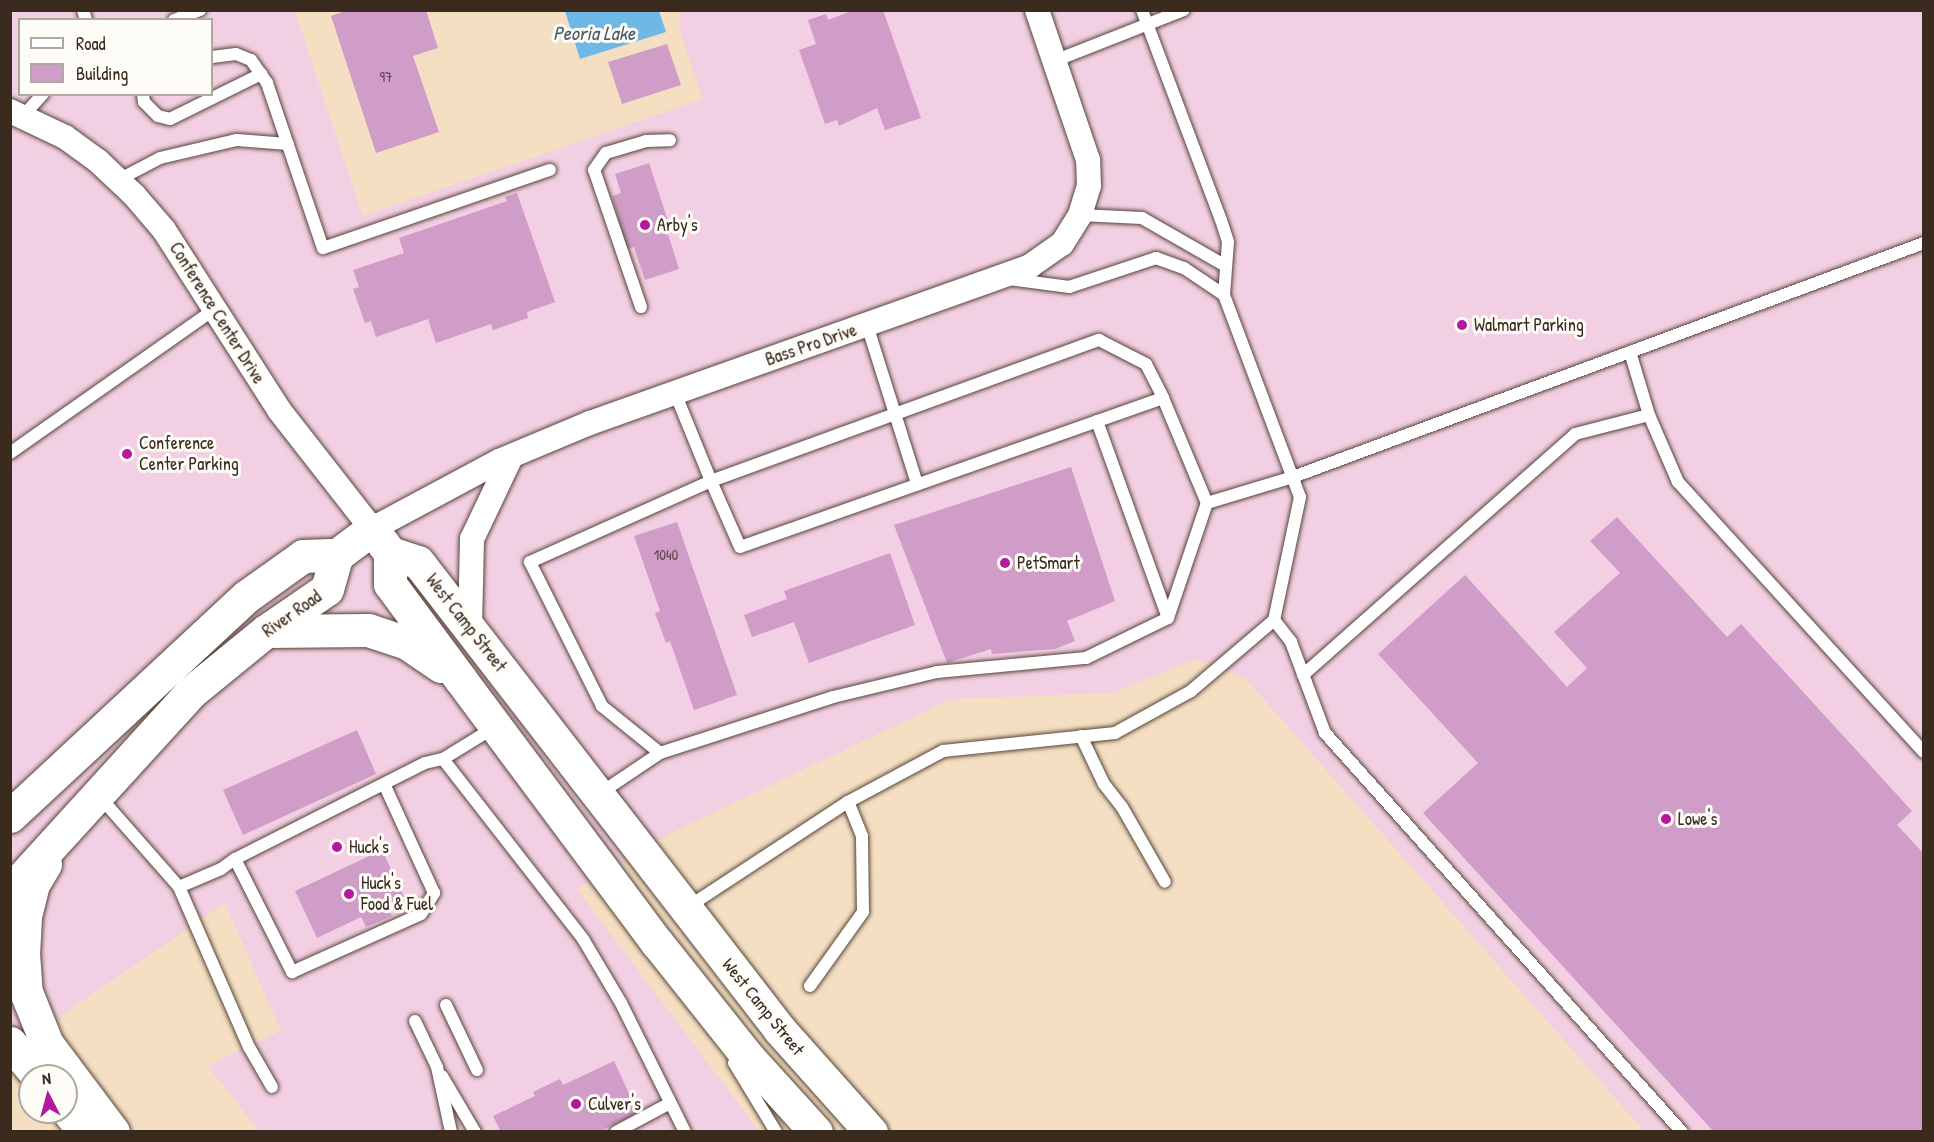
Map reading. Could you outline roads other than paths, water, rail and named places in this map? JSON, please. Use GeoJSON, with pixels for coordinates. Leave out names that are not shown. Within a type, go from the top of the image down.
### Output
{"type":"FeatureCollection","features":[{"type":"Feature","properties":{"kind":"main road","name":"Bass Pro Drive"},"geometry":{"type":"LineString","coordinates":[[337,555],[381,541]]}},
{"type":"Feature","properties":{"kind":"main road","name":"West Camp Street"},"geometry":{"type":"LineString","coordinates":[[381,541],[418,562],[780,1030],[871,1131]]}},
{"type":"Feature","properties":{"kind":"main road","name":"West Camp Street"},"geometry":{"type":"LineString","coordinates":[[381,541],[390,584],[706,1004],[816,1131]]}},
{"type":"Feature","properties":{"kind":"main road","name":"River Road"},"geometry":{"type":"LineString","coordinates":[[10,891],[100,797],[190,693],[266,632],[327,589],[337,555]]}},
{"type":"Feature","properties":{"kind":"main road"},"geometry":{"type":"LineString","coordinates":[[10,816],[247,596],[303,556],[337,555]]}},
{"type":"Feature","properties":{"kind":"main road"},"geometry":{"type":"LineString","coordinates":[[266,632],[350,629],[382,633],[428,656],[461,680]]}},
{"type":"Feature","properties":{"kind":"main road"},"geometry":{"type":"LineString","coordinates":[[10,809],[51,779]]}},
{"type":"Feature","properties":{"kind":"main road"},"geometry":{"type":"LineString","coordinates":[[67,832],[33,884],[26,917],[23,975],[47,1044],[113,1131]]}},
{"type":"Feature","properties":{"kind":"main road"},"geometry":{"type":"LineString","coordinates":[[10,1043],[28,1064]]}},
{"type":"Feature","properties":{"kind":"street","name":"Bass Pro Drive"},"geometry":{"type":"LineString","coordinates":[[381,541],[511,457],[675,393],[1030,266],[1062,243],[1080,215],[1089,186],[1088,160],[1057,60],[1037,10]]}},
{"type":"Feature","properties":{"kind":"street","name":"Conference Center Drive"},"geometry":{"type":"LineString","coordinates":[[17,113],[65,137],[118,180],[164,230],[279,410],[381,541]]}},
{"type":"Feature","properties":{"kind":"street"},"geometry":{"type":"LineString","coordinates":[[470,627],[472,539],[511,457]]}},
{"type":"Feature","properties":{"kind":"lane"},"geometry":{"type":"LineString","coordinates":[[179,18],[200,10]]}},
{"type":"Feature","properties":{"kind":"lane"},"geometry":{"type":"LineString","coordinates":[[685,910],[743,868],[848,802],[943,751],[1115,733],[1191,691],[1274,620],[1300,497],[1224,295],[1224,265],[1228,242],[1221,220],[1142,10]]}},
{"type":"Feature","properties":{"kind":"lane"},"geometry":{"type":"LineString","coordinates":[[1057,60],[1184,10]]}},
{"type":"Feature","properties":{"kind":"lane"},"geometry":{"type":"LineString","coordinates":[[213,57],[236,54],[251,60],[261,74],[324,248],[550,170]]}},
{"type":"Feature","properties":{"kind":"lane"},"geometry":{"type":"LineString","coordinates":[[143,96],[144,102],[158,116],[170,119],[261,74]]}},
{"type":"Feature","properties":{"kind":"lane"},"geometry":{"type":"LineString","coordinates":[[17,113],[40,96]]}},
{"type":"Feature","properties":{"kind":"lane"},"geometry":{"type":"LineString","coordinates":[[118,180],[160,158],[237,140],[288,144]]}},
{"type":"Feature","properties":{"kind":"lane"},"geometry":{"type":"LineString","coordinates":[[641,307],[594,170],[606,153],[646,141],[670,140]]}},
{"type":"Feature","properties":{"kind":"lane"},"geometry":{"type":"LineString","coordinates":[[1080,215],[1142,218],[1224,265]]}},
{"type":"Feature","properties":{"kind":"lane"},"geometry":{"type":"LineString","coordinates":[[1207,503],[1293,477],[1923,243]]}},
{"type":"Feature","properties":{"kind":"lane"},"geometry":{"type":"LineString","coordinates":[[999,278],[1069,287],[1156,258],[1184,267],[1224,295]]}},
{"type":"Feature","properties":{"kind":"lane"},"geometry":{"type":"LineString","coordinates":[[10,453],[215,309]]}},
{"type":"Feature","properties":{"kind":"lane"},"geometry":{"type":"LineString","coordinates":[[867,325],[916,484]]}},
{"type":"Feature","properties":{"kind":"lane"},"geometry":{"type":"LineString","coordinates":[[598,795],[660,753],[833,697],[937,672],[1086,658],[1168,618],[1207,503],[1163,398],[1146,364],[1099,340],[711,481],[530,562],[602,706],[660,753]]}},
{"type":"Feature","properties":{"kind":"lane"},"geometry":{"type":"LineString","coordinates":[[1630,352],[1648,415],[1678,482],[1923,752]]}},
{"type":"Feature","properties":{"kind":"lane"},"geometry":{"type":"LineString","coordinates":[[675,393],[740,547],[1163,398]]}},
{"type":"Feature","properties":{"kind":"lane"},"geometry":{"type":"LineString","coordinates":[[1303,675],[1575,434],[1648,415]]}},
{"type":"Feature","properties":{"kind":"lane"},"geometry":{"type":"LineString","coordinates":[[1097,421],[1168,618]]}},
{"type":"Feature","properties":{"kind":"lane"},"geometry":{"type":"LineString","coordinates":[[1274,620],[1291,642],[1324,733],[1682,1131]]}},
{"type":"Feature","properties":{"kind":"lane"},"geometry":{"type":"LineString","coordinates":[[179,887],[221,869],[235,859],[385,786],[424,764],[443,759],[496,727]]}},
{"type":"Feature","properties":{"kind":"lane"},"geometry":{"type":"LineString","coordinates":[[1081,736],[1104,784],[1122,807],[1165,882]]}},
{"type":"Feature","properties":{"kind":"lane"},"geometry":{"type":"LineString","coordinates":[[443,759],[583,939],[685,1131]]}},
{"type":"Feature","properties":{"kind":"lane"},"geometry":{"type":"LineString","coordinates":[[235,859],[292,972],[422,914],[434,893],[385,786]]}},
{"type":"Feature","properties":{"kind":"lane"},"geometry":{"type":"LineString","coordinates":[[100,797],[179,887],[249,1047],[272,1087]]}},
{"type":"Feature","properties":{"kind":"lane"},"geometry":{"type":"LineString","coordinates":[[810,987],[863,912],[861,836],[848,802]]}},
{"type":"Feature","properties":{"kind":"lane"},"geometry":{"type":"LineString","coordinates":[[706,1004],[711,1029],[776,1131]]}},
{"type":"Feature","properties":{"kind":"lane"},"geometry":{"type":"LineString","coordinates":[[446,1005],[477,1070]]}},
{"type":"Feature","properties":{"kind":"lane"},"geometry":{"type":"LineString","coordinates":[[415,1021],[437,1067],[462,1105],[474,1131]]}},
{"type":"Feature","properties":{"kind":"lane"},"geometry":{"type":"LineString","coordinates":[[437,1067],[453,1131]]}},
{"type":"Feature","properties":{"kind":"lane"},"geometry":{"type":"LineString","coordinates":[[616,1131],[670,1103]]}},
{"type":"Feature","properties":{"kind":"water","name":"Peoria Lake"},"geometry":{"type":"Polygon","coordinates":[[[565,11],[659,11],[666,32],[580,59],[565,11]]]}},
{"type":"Feature","properties":{"kind":"place","name":"Arby's"},"geometry":{"type":"Point","coordinates":[645,225]}},
{"type":"Feature","properties":{"kind":"place","name":"Walmart Parking"},"geometry":{"type":"Point","coordinates":[1462,325]}},
{"type":"Feature","properties":{"kind":"place","name":"Conference Center Parking"},"geometry":{"type":"Point","coordinates":[127,454]}},
{"type":"Feature","properties":{"kind":"place","name":"PetSmart"},"geometry":{"type":"Point","coordinates":[1005,563]}},
{"type":"Feature","properties":{"kind":"place","name":"Lowe's"},"geometry":{"type":"Point","coordinates":[1666,819]}},
{"type":"Feature","properties":{"kind":"place","name":"Huck's"},"geometry":{"type":"Point","coordinates":[337,847]}},
{"type":"Feature","properties":{"kind":"place","name":"Huck's Food & Fuel"},"geometry":{"type":"Point","coordinates":[349,894]}},
{"type":"Feature","properties":{"kind":"place","name":"Culver's"},"geometry":{"type":"Point","coordinates":[576,1104]}}]}
